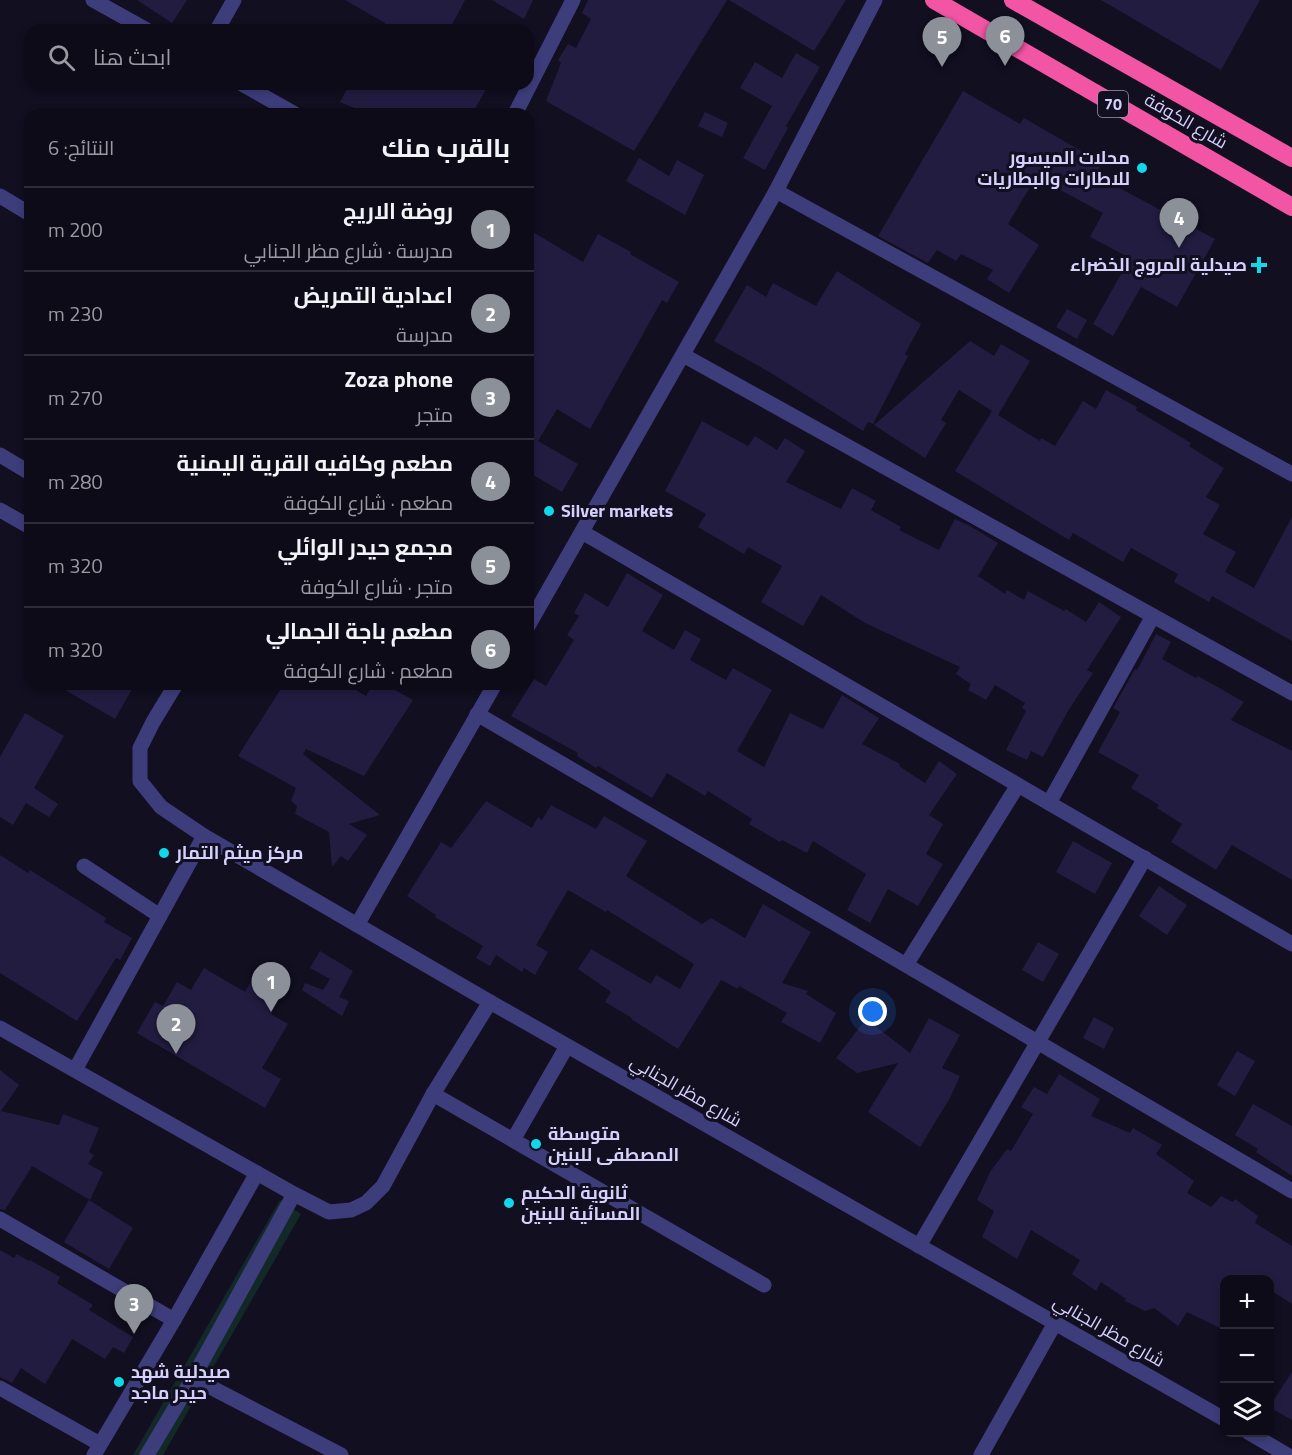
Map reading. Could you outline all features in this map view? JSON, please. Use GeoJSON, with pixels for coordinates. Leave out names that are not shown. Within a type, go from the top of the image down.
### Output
{"type":"FeatureCollection","features":[{"type":"Feature","properties":{"kind":"highway","name":"شارع الكوفة"},"geometry":{"type":"LineString","coordinates":[[934,0],[1292,207]]}},
{"type":"Feature","properties":{"kind":"highway","name":"شارع الكوفة"},"geometry":{"type":"LineString","coordinates":[[1013,0],[1292,158]]}},
{"type":"Feature","properties":{"kind":"street"},"geometry":{"type":"LineString","coordinates":[[93,0],[136,24]]}},
{"type":"Feature","properties":{"kind":"street"},"geometry":{"type":"LineString","coordinates":[[220,24],[234,0]]}},
{"type":"Feature","properties":{"kind":"street"},"geometry":{"type":"LineString","coordinates":[[534,77],[573,0]]}},
{"type":"Feature","properties":{"kind":"street"},"geometry":{"type":"LineString","coordinates":[[534,603],[582,532],[776,192],[875,0]]}},
{"type":"Feature","properties":{"kind":"street"},"geometry":{"type":"LineString","coordinates":[[253,90],[284,108]]}},
{"type":"Feature","properties":{"kind":"street"},"geometry":{"type":"LineString","coordinates":[[518,108],[527,90]]}},
{"type":"Feature","properties":{"kind":"street"},"geometry":{"type":"LineString","coordinates":[[776,192],[1292,474]]}},
{"type":"Feature","properties":{"kind":"street"},"geometry":{"type":"LineString","coordinates":[[0,196],[24,210]]}},
{"type":"Feature","properties":{"kind":"street"},"geometry":{"type":"LineString","coordinates":[[683,355],[1292,693]]}},
{"type":"Feature","properties":{"kind":"street"},"geometry":{"type":"LineString","coordinates":[[0,455],[24,469]]}},
{"type":"Feature","properties":{"kind":"street"},"geometry":{"type":"LineString","coordinates":[[0,510],[24,524]]}},
{"type":"Feature","properties":{"kind":"street"},"geometry":{"type":"LineString","coordinates":[[582,532],[1292,944]]}},
{"type":"Feature","properties":{"kind":"street"},"geometry":{"type":"LineString","coordinates":[[1049,803],[1153,616]]}},
{"type":"Feature","properties":{"kind":"street","name":"شارع مظر الجنابي"},"geometry":{"type":"LineString","coordinates":[[172,690],[140,748],[140,781],[161,807],[204,836],[490,1002],[1220,1417]]}},
{"type":"Feature","properties":{"kind":"street"},"geometry":{"type":"LineString","coordinates":[[357,925],[491,690]]}},
{"type":"Feature","properties":{"kind":"street"},"geometry":{"type":"LineString","coordinates":[[477,714],[1292,1191]]}},
{"type":"Feature","properties":{"kind":"street"},"geometry":{"type":"LineString","coordinates":[[906,965],[1018,785]]}},
{"type":"Feature","properties":{"kind":"street"},"geometry":{"type":"LineString","coordinates":[[75,1070],[204,836]]}},
{"type":"Feature","properties":{"kind":"street"},"geometry":{"type":"LineString","coordinates":[[919,1246],[1145,858]]}},
{"type":"Feature","properties":{"kind":"street"},"geometry":{"type":"LineString","coordinates":[[84,866],[160,916]]}},
{"type":"Feature","properties":{"kind":"street"},"geometry":{"type":"LineString","coordinates":[[0,1028],[329,1212],[351,1210],[366,1203],[383,1186],[433,1094],[490,1002]]}},
{"type":"Feature","properties":{"kind":"street"},"geometry":{"type":"LineString","coordinates":[[513,1140],[567,1046]]}},
{"type":"Feature","properties":{"kind":"street"},"geometry":{"type":"LineString","coordinates":[[433,1094],[764,1285]]}},
{"type":"Feature","properties":{"kind":"street"},"geometry":{"type":"LineString","coordinates":[[0,1388],[97,1450],[257,1173]]}},
{"type":"Feature","properties":{"kind":"street"},"geometry":{"type":"LineString","coordinates":[[147,1455],[193,1378],[294,1194]]}},
{"type":"Feature","properties":{"kind":"street"},"geometry":{"type":"LineString","coordinates":[[0,1219],[174,1320]]}},
{"type":"Feature","properties":{"kind":"street"},"geometry":{"type":"LineString","coordinates":[[981,1455],[1055,1323]]}},
{"type":"Feature","properties":{"kind":"street"},"geometry":{"type":"LineString","coordinates":[[193,1378],[341,1455]]}},
{"type":"Feature","properties":{"kind":"street"},"geometry":{"type":"LineString","coordinates":[[1256,1437],[1287,1455]]}},
{"type":"Feature","properties":{"kind":"green space"},"geometry":{"type":"Polygon","coordinates":[[[280,1200],[301,1214],[163,1455],[133,1455],[280,1200]]]}},
{"type":"Feature","properties":{"kind":"building"},"geometry":{"type":"Polygon","coordinates":[[[137,0],[187,0],[172,23],[137,0]]]}},
{"type":"Feature","properties":{"kind":"building"},"geometry":{"type":"Polygon","coordinates":[[[345,0],[465,0],[452,24],[385,23],[345,0]]]}},
{"type":"Feature","properties":{"kind":"building"},"geometry":{"type":"Polygon","coordinates":[[[492,0],[533,0],[524,19],[492,0]]]}},
{"type":"Feature","properties":{"kind":"building"},"geometry":{"type":"Polygon","coordinates":[[[588,0],[727,0],[634,151],[546,101],[561,63],[558,60],[568,44],[576,48],[591,19],[582,13],[588,0]]]}},
{"type":"Feature","properties":{"kind":"building"},"geometry":{"type":"Polygon","coordinates":[[[729,0],[846,0],[814,51],[729,0]]]}},
{"type":"Feature","properties":{"kind":"building"},"geometry":{"type":"Polygon","coordinates":[[[1101,0],[1260,0],[1221,70],[1101,0]]]}},
{"type":"Feature","properties":{"kind":"building"},"geometry":{"type":"Polygon","coordinates":[[[796,53],[820,67],[786,126],[788,128],[765,170],[743,158],[772,106],[740,88],[755,62],[782,78],[796,53]]]}},
{"type":"Feature","properties":{"kind":"building"},"geometry":{"type":"Polygon","coordinates":[[[347,90],[486,90],[475,108],[354,108],[340,102],[347,90]]]}},
{"type":"Feature","properties":{"kind":"building"},"geometry":{"type":"Polygon","coordinates":[[[963,91],[1020,124],[1024,118],[1102,163],[1095,175],[1215,239],[1177,307],[1141,287],[1113,336],[1093,324],[1130,258],[1090,237],[1103,213],[1036,177],[1008,224],[1039,245],[1009,293],[987,279],[993,270],[961,254],[956,261],[937,250],[928,263],[878,236],[963,91]]]}},
{"type":"Feature","properties":{"kind":"building"},"geometry":{"type":"Polygon","coordinates":[[[705,112],[728,123],[722,137],[698,126],[705,112]]]}},
{"type":"Feature","properties":{"kind":"building"},"geometry":{"type":"Polygon","coordinates":[[[639,158],[669,176],[677,160],[704,175],[685,215],[626,181],[639,158]]]}},
{"type":"Feature","properties":{"kind":"building"},"geometry":{"type":"Polygon","coordinates":[[[534,233],[583,262],[598,234],[679,282],[667,303],[662,300],[590,429],[557,409],[538,441],[578,464],[562,492],[534,476],[534,233]]]}},
{"type":"Feature","properties":{"kind":"building"},"geometry":{"type":"Polygon","coordinates":[[[837,271],[921,324],[905,354],[908,356],[873,424],[868,422],[863,431],[771,373],[714,341],[747,285],[766,297],[773,283],[816,306],[837,271]]]}},
{"type":"Feature","properties":{"kind":"building"},"geometry":{"type":"Polygon","coordinates":[[[1067,309],[1087,320],[1077,339],[1056,327],[1067,309]]]}},
{"type":"Feature","properties":{"kind":"building"},"geometry":{"type":"Polygon","coordinates":[[[970,341],[994,356],[1001,344],[1030,361],[998,415],[1040,441],[1041,438],[1055,446],[1083,401],[1096,409],[1106,390],[1137,407],[1136,410],[1191,443],[1189,446],[1224,468],[1206,497],[1220,505],[1203,534],[1236,552],[1225,572],[1254,588],[1292,517],[1292,641],[1212,596],[1209,602],[1174,582],[1178,574],[1131,548],[1123,562],[1073,533],[1069,540],[955,471],[992,411],[959,390],[941,420],[946,423],[925,458],[874,425],[970,341]]]}},
{"type":"Feature","properties":{"kind":"building"},"geometry":{"type":"Polygon","coordinates":[[[702,421],[748,446],[755,436],[777,450],[785,438],[805,451],[786,482],[841,509],[852,488],[876,501],[871,510],[901,527],[899,530],[939,550],[955,519],[970,526],[998,543],[978,576],[1005,594],[1007,590],[1024,600],[1028,591],[1064,611],[1066,609],[1086,622],[1099,602],[1121,617],[1087,670],[1093,673],[1068,711],[1043,757],[1031,751],[1027,760],[1006,750],[1026,711],[1022,708],[1025,703],[995,685],[986,700],[968,690],[971,684],[956,674],[960,667],[865,623],[821,595],[803,626],[761,602],[782,566],[748,547],[744,554],[698,527],[706,514],[665,491],[702,421]]]}},
{"type":"Feature","properties":{"kind":"building"},"geometry":{"type":"Polygon","coordinates":[[[627,573],[663,595],[642,631],[674,650],[685,630],[701,639],[690,660],[726,680],[733,668],[772,690],[737,751],[764,767],[790,713],[823,729],[842,695],[879,718],[862,744],[900,764],[899,766],[925,783],[939,761],[957,774],[929,815],[943,824],[926,854],[943,864],[918,906],[888,889],[870,923],[847,910],[866,874],[813,841],[807,853],[782,840],[780,842],[749,824],[752,819],[708,791],[705,796],[667,773],[652,798],[598,766],[596,768],[577,756],[578,753],[511,716],[527,690],[534,690],[534,679],[546,686],[574,640],[567,635],[579,616],[574,613],[585,593],[608,607],[627,573]]]}},
{"type":"Feature","properties":{"kind":"building"},"geometry":{"type":"Polygon","coordinates":[[[1156,634],[1171,642],[1162,659],[1244,702],[1231,720],[1292,751],[1292,880],[1232,845],[1216,870],[1171,842],[1182,824],[1157,808],[1159,805],[1131,788],[1139,775],[1098,752],[1120,712],[1113,708],[1156,634]]]}},
{"type":"Feature","properties":{"kind":"building"},"geometry":{"type":"Polygon","coordinates":[[[65,690],[132,690],[115,719],[65,690]]]}},
{"type":"Feature","properties":{"kind":"building"},"geometry":{"type":"Polygon","coordinates":[[[280,690],[356,690],[366,696],[370,690],[395,690],[413,700],[364,776],[306,749],[303,754],[380,815],[349,824],[367,835],[348,861],[341,856],[332,867],[329,832],[295,814],[297,806],[291,801],[296,788],[238,756],[280,690]]]}},
{"type":"Feature","properties":{"kind":"building"},"geometry":{"type":"Polygon","coordinates":[[[25,713],[64,736],[34,788],[58,804],[49,817],[26,803],[13,825],[0,817],[0,757],[25,713]]]}},
{"type":"Feature","properties":{"kind":"building"},"geometry":{"type":"Polygon","coordinates":[[[486,801],[532,828],[538,817],[542,820],[551,805],[596,829],[604,816],[647,841],[626,876],[702,924],[711,918],[745,938],[763,904],[811,932],[782,983],[808,991],[806,994],[836,1013],[820,1043],[781,1022],[787,1013],[739,986],[738,989],[721,980],[678,1049],[605,1002],[611,992],[578,969],[591,949],[651,984],[656,975],[680,989],[694,964],[607,910],[606,912],[568,890],[536,945],[548,952],[535,975],[524,968],[522,972],[496,955],[490,966],[476,958],[483,946],[435,917],[436,915],[407,896],[441,842],[451,848],[486,801]]]}},
{"type":"Feature","properties":{"kind":"building"},"geometry":{"type":"Polygon","coordinates":[[[1073,841],[1112,863],[1095,894],[1056,872],[1073,841]]]}},
{"type":"Feature","properties":{"kind":"building"},"geometry":{"type":"Polygon","coordinates":[[[0,855],[28,873],[30,870],[106,918],[104,922],[132,938],[120,960],[116,958],[77,1021],[0,973],[0,855]]]}},
{"type":"Feature","properties":{"kind":"building"},"geometry":{"type":"Polygon","coordinates":[[[1159,886],[1187,905],[1167,935],[1139,916],[1159,886]]]}},
{"type":"Feature","properties":{"kind":"building"},"geometry":{"type":"Polygon","coordinates":[[[1038,942],[1059,954],[1043,982],[1022,970],[1038,942]]]}},
{"type":"Feature","properties":{"kind":"building"},"geometry":{"type":"Polygon","coordinates":[[[320,951],[353,971],[339,997],[349,1001],[342,1016],[302,990],[305,983],[323,990],[330,979],[310,968],[320,951]]]}},
{"type":"Feature","properties":{"kind":"building"},"geometry":{"type":"Polygon","coordinates":[[[204,968],[245,992],[250,983],[279,1000],[271,1014],[288,1024],[262,1068],[281,1079],[265,1108],[137,1033],[155,1002],[163,1006],[177,982],[191,990],[204,968]]]}},
{"type":"Feature","properties":{"kind":"building"},"geometry":{"type":"Polygon","coordinates":[[[1094,1017],[1114,1028],[1104,1049],[1083,1038],[1094,1017]]]}},
{"type":"Feature","properties":{"kind":"building"},"geometry":{"type":"Polygon","coordinates":[[[929,1018],[960,1035],[942,1068],[960,1076],[950,1098],[920,1147],[868,1112],[898,1063],[857,1073],[836,1058],[866,1019],[910,1053],[929,1018]]]}},
{"type":"Feature","properties":{"kind":"building"},"geometry":{"type":"Polygon","coordinates":[[[1237,1051],[1255,1061],[1235,1096],[1217,1085],[1237,1051]]]}},
{"type":"Feature","properties":{"kind":"building"},"geometry":{"type":"Polygon","coordinates":[[[0,1070],[19,1085],[1,1111],[59,1125],[63,1114],[99,1128],[89,1152],[94,1155],[88,1164],[103,1172],[90,1200],[32,1166],[5,1210],[0,1209],[0,1070]]]}},
{"type":"Feature","properties":{"kind":"building"},"geometry":{"type":"Polygon","coordinates":[[[1059,1074],[1100,1099],[1091,1116],[1130,1133],[1133,1128],[1162,1145],[1156,1154],[1194,1181],[1187,1193],[1211,1207],[1221,1196],[1233,1202],[1235,1199],[1258,1216],[1255,1223],[1292,1246],[1292,1304],[1274,1292],[1274,1275],[1220,1275],[1220,1328],[1187,1312],[1178,1326],[1154,1308],[1145,1311],[1125,1301],[1126,1299],[1101,1282],[1096,1291],[1072,1274],[1080,1260],[1031,1230],[1017,1259],[982,1237],[994,1211],[977,1200],[990,1172],[1007,1149],[1011,1151],[1033,1114],[1021,1107],[1034,1087],[1047,1094],[1059,1074]]]}},
{"type":"Feature","properties":{"kind":"building"},"geometry":{"type":"Polygon","coordinates":[[[1253,1104],[1292,1126],[1292,1176],[1256,1152],[1258,1149],[1235,1135],[1253,1104]]]}},
{"type":"Feature","properties":{"kind":"building"},"geometry":{"type":"Polygon","coordinates":[[[89,1200],[133,1228],[109,1269],[64,1242],[89,1200]]]}},
{"type":"Feature","properties":{"kind":"building"},"geometry":{"type":"Polygon","coordinates":[[[0,1250],[14,1258],[17,1254],[60,1277],[57,1283],[93,1305],[89,1310],[133,1337],[124,1353],[113,1347],[105,1359],[72,1339],[45,1384],[21,1368],[12,1383],[0,1377],[0,1250]]]}},
{"type":"Feature","properties":{"kind":"building"},"geometry":{"type":"Polygon","coordinates":[[[1292,1372],[1292,1420],[1274,1410],[1274,1399],[1292,1372]]]}},
{"type":"Feature","properties":{"kind":"place","name":"مطعم باجة الجمالي"},"geometry":{"type":"Point","coordinates":[1005,66]}},
{"type":"Feature","properties":{"kind":"place","name":"مجمع حيدر الوائلي"},"geometry":{"type":"Point","coordinates":[942,67]}},
{"type":"Feature","properties":{"kind":"place","name":"محلات الميسور للاطارات والبطاريات"},"geometry":{"type":"Point","coordinates":[1142,168]}},
{"type":"Feature","properties":{"kind":"place","name":"مطعم وكافيه القرية اليمنية"},"geometry":{"type":"Point","coordinates":[1179,248]}},
{"type":"Feature","properties":{"kind":"place","name":"صيدلية المروج الخضراء"},"geometry":{"type":"Point","coordinates":[1259,265]}},
{"type":"Feature","properties":{"kind":"place","name":"Silver markets"},"geometry":{"type":"Point","coordinates":[549,511]}},
{"type":"Feature","properties":{"kind":"place","name":"مركز ميثم التمار"},"geometry":{"type":"Point","coordinates":[164,853]}},
{"type":"Feature","properties":{"kind":"place","name":"روضة الاريج"},"geometry":{"type":"Point","coordinates":[271,1012]}},
{"type":"Feature","properties":{"kind":"place","name":"اعدادية التمريض"},"geometry":{"type":"Point","coordinates":[176,1054]}},
{"type":"Feature","properties":{"kind":"place","name":"متوسطة المصطفى للبنين"},"geometry":{"type":"Point","coordinates":[536,1144]}},
{"type":"Feature","properties":{"kind":"place","name":"ثانوية الحكيم المسائية للبنين"},"geometry":{"type":"Point","coordinates":[509,1203]}},
{"type":"Feature","properties":{"kind":"place","name":"Zoza phone"},"geometry":{"type":"Point","coordinates":[134,1334]}},
{"type":"Feature","properties":{"kind":"place","name":"صيدلية شهد حيدر ماجد"},"geometry":{"type":"Point","coordinates":[119,1382]}}]}
